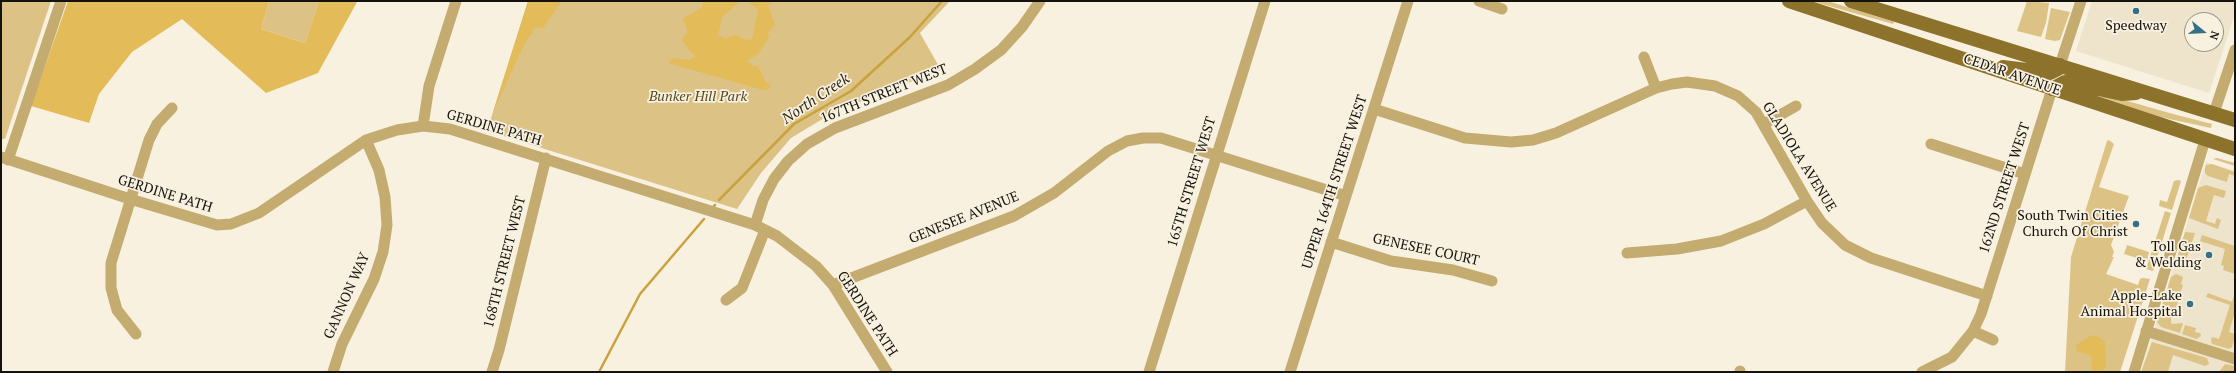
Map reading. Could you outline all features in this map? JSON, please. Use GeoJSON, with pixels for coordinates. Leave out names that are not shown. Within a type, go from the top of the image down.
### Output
{"type":"FeatureCollection","features":[{"type":"Feature","properties":{"kind":"main road","name":"CEDAR AVENUE"},"geometry":{"type":"LineString","coordinates":[[1789,1],[2235,149]]}},
{"type":"Feature","properties":{"kind":"main road","name":"CEDAR AVENUE"},"geometry":{"type":"LineString","coordinates":[[1851,1],[2235,120]]}},
{"type":"Feature","properties":{"kind":"main road"},"geometry":{"type":"LineString","coordinates":[[1985,66],[2027,69],[2046,73],[2054,72],[2060,65]]}},
{"type":"Feature","properties":{"kind":"main road"},"geometry":{"type":"LineString","coordinates":[[2052,89],[2065,82],[2122,94],[2146,92]]}},
{"type":"Feature","properties":{"kind":"street"},"geometry":{"type":"LineString","coordinates":[[4,158],[61,1]]}},
{"type":"Feature","properties":{"kind":"street"},"geometry":{"type":"LineString","coordinates":[[423,126],[428,86],[456,1]]}},
{"type":"Feature","properties":{"kind":"street","name":"167TH STREET WEST"},"geometry":{"type":"LineString","coordinates":[[755,225],[763,200],[774,179],[788,161],[807,144],[835,128],[948,85],[975,69],[1001,50],[1022,27],[1040,1]]}},
{"type":"Feature","properties":{"kind":"street","name":"165TH STREET WEST"},"geometry":{"type":"LineString","coordinates":[[1149,372],[1264,1]]}},
{"type":"Feature","properties":{"kind":"street","name":"UPPER 164TH STREET WEST"},"geometry":{"type":"LineString","coordinates":[[1290,372],[1408,1]]}},
{"type":"Feature","properties":{"kind":"street"},"geometry":{"type":"LineString","coordinates":[[1479,1],[1502,8]]}},
{"type":"Feature","properties":{"kind":"street"},"geometry":{"type":"LineString","coordinates":[[2060,65],[2081,1]]}},
{"type":"Feature","properties":{"kind":"street"},"geometry":{"type":"LineString","coordinates":[[2214,113],[2235,50]]}},
{"type":"Feature","properties":{"kind":"street"},"geometry":{"type":"LineString","coordinates":[[1644,57],[1656,88]]}},
{"type":"Feature","properties":{"kind":"street","name":"GLADIOLA AVENUE"},"geometry":{"type":"LineString","coordinates":[[1374,109],[1465,138],[1511,142],[1533,140],[1556,133],[1656,88],[1687,82],[1715,86],[1738,96],[1756,112],[1807,201],[1832,235],[1856,252],[1987,296]]}},
{"type":"Feature","properties":{"kind":"street","name":"162ND STREET WEST"},"geometry":{"type":"LineString","coordinates":[[1922,372],[1952,357],[1974,331],[1987,296],[2052,89]]}},
{"type":"Feature","properties":{"kind":"street"},"geometry":{"type":"LineString","coordinates":[[1764,124],[1796,106]]}},
{"type":"Feature","properties":{"kind":"street"},"geometry":{"type":"LineString","coordinates":[[136,334],[117,310],[110,274],[113,252],[150,140],[157,124],[172,108]]}},
{"type":"Feature","properties":{"kind":"street","name":"GERDINE PATH"},"geometry":{"type":"LineString","coordinates":[[4,158],[207,223],[231,224],[259,213],[366,140],[397,130],[423,126],[464,133],[755,225],[777,236],[800,252],[816,266],[833,285],[887,372]]}},
{"type":"Feature","properties":{"kind":"street","name":"GENESEE AVENUE"},"geometry":{"type":"LineString","coordinates":[[833,285],[1014,216],[1054,193],[1108,151],[1128,141],[1143,138],[1161,138],[1346,196]]}},
{"type":"Feature","properties":{"kind":"street","name":"GANNON WAY"},"geometry":{"type":"LineString","coordinates":[[333,372],[342,344],[374,279],[383,252],[387,225],[385,197],[379,170],[366,140]]}},
{"type":"Feature","properties":{"kind":"street"},"geometry":{"type":"LineString","coordinates":[[2134,372],[2205,140]]}},
{"type":"Feature","properties":{"kind":"street"},"geometry":{"type":"LineString","coordinates":[[1931,144],[2025,174]]}},
{"type":"Feature","properties":{"kind":"street","name":"168TH STREET WEST"},"geometry":{"type":"LineString","coordinates":[[492,372],[499,350],[546,158]]}},
{"type":"Feature","properties":{"kind":"street"},"geometry":{"type":"LineString","coordinates":[[1627,253],[1677,250],[1721,240],[1764,224],[1807,201]]}},
{"type":"Feature","properties":{"kind":"street"},"geometry":{"type":"LineString","coordinates":[[726,300],[742,288],[765,230]]}},
{"type":"Feature","properties":{"kind":"street","name":"GENESEE COURT"},"geometry":{"type":"LineString","coordinates":[[1331,242],[1391,261],[1459,271],[1492,281]]}},
{"type":"Feature","properties":{"kind":"street"},"geometry":{"type":"LineString","coordinates":[[1974,331],[1994,340]]}},
{"type":"Feature","properties":{"kind":"street"},"geometry":{"type":"LineString","coordinates":[[2146,331],[2235,359]]}},
{"type":"Feature","properties":{"kind":"shaded area"},"geometry":{"type":"Polygon","coordinates":[[[68,1],[269,1],[261,29],[305,43],[319,1],[357,2],[318,73],[266,93],[182,19],[132,52],[99,94],[89,123],[31,106],[68,1]]]}},
{"type":"Feature","properties":{"kind":"shaded area"},"geometry":{"type":"Polygon","coordinates":[[[528,1],[562,1],[543,28],[535,27],[522,49],[493,112],[528,1]]]}},
{"type":"Feature","properties":{"kind":"shaded area"},"geometry":{"type":"Polygon","coordinates":[[[703,1],[740,1],[722,17],[718,35],[725,39],[735,35],[746,40],[752,39],[758,10],[748,1],[773,1],[768,6],[775,25],[768,32],[769,37],[758,54],[747,61],[753,66],[758,66],[765,81],[771,87],[769,89],[763,90],[668,63],[673,58],[689,60],[696,56],[690,51],[682,40],[688,31],[683,19],[702,7],[703,1]]]}},
{"type":"Feature","properties":{"kind":"shaded area"},"geometry":{"type":"Polygon","coordinates":[[[2092,1],[2235,1],[2235,14],[2224,47],[2224,12],[2184,12],[2184,52],[2222,52],[2209,93],[2076,51],[2092,1]]]}},
{"type":"Feature","properties":{"kind":"shaded area"},"geometry":{"type":"Polygon","coordinates":[[[2206,162],[2235,171],[2235,372],[2141,372],[2206,162]]]}},
{"type":"Feature","properties":{"kind":"shaded area"},"geometry":{"type":"Polygon","coordinates":[[[2092,335],[2099,337],[2105,342],[2106,366],[2103,372],[2090,372],[2092,370],[2091,356],[2077,351],[2076,345],[2092,335]]]}},
{"type":"Feature","properties":{"kind":"green space"},"geometry":{"type":"Polygon","coordinates":[[[1,1],[51,1],[5,139],[1,139],[1,1]]]}},
{"type":"Feature","properties":{"kind":"green space"},"geometry":{"type":"Polygon","coordinates":[[[269,1],[319,1],[305,43],[261,29],[269,1]]]}},
{"type":"Feature","properties":{"kind":"green space","name":"Bunker Hill Park"},"geometry":{"type":"Polygon","coordinates":[[[528,1],[950,1],[920,33],[941,70],[834,112],[791,138],[761,173],[737,209],[487,131],[528,1]]]}},
{"type":"Feature","properties":{"kind":"green space"},"geometry":{"type":"Polygon","coordinates":[[[1811,1],[1828,1],[1894,22],[1893,24],[1811,1]]]}},
{"type":"Feature","properties":{"kind":"green space"},"geometry":{"type":"Polygon","coordinates":[[[2027,1],[2049,3],[2046,23],[2041,37],[2017,31],[2027,1]]]}},
{"type":"Feature","properties":{"kind":"green space"},"geometry":{"type":"Polygon","coordinates":[[[2051,8],[2070,12],[2060,40],[2055,41],[2045,39],[2051,8]]]}},
{"type":"Feature","properties":{"kind":"green space"},"geometry":{"type":"Polygon","coordinates":[[[2103,94],[2212,124],[2211,128],[2160,117],[2101,97],[2103,94]]]}},
{"type":"Feature","properties":{"kind":"green space"},"geometry":{"type":"Polygon","coordinates":[[[2109,140],[2114,144],[2099,187],[2129,196],[2111,245],[2114,252],[2112,257],[2114,257],[2106,274],[2138,285],[2140,279],[2150,279],[2120,372],[2065,372],[2071,257],[2107,141],[2109,140]]]}},
{"type":"Feature","properties":{"kind":"green space"},"geometry":{"type":"Polygon","coordinates":[[[2217,158],[2235,163],[2235,166],[2213,159],[2217,158]]]}},
{"type":"Feature","properties":{"kind":"green space"},"geometry":{"type":"Polygon","coordinates":[[[2212,164],[2235,172],[2235,176],[2229,174],[2227,182],[2208,176],[2205,173],[2206,165],[2212,164]]]}},
{"type":"Feature","properties":{"kind":"green space"},"geometry":{"type":"Polygon","coordinates":[[[2174,181],[2181,181],[2172,210],[2159,206],[2160,200],[2167,202],[2174,181]]]}},
{"type":"Feature","properties":{"kind":"green space"},"geometry":{"type":"Polygon","coordinates":[[[2206,185],[2226,191],[2224,198],[2214,195],[2206,221],[2215,224],[2217,218],[2221,220],[2218,229],[2189,218],[2198,188],[2206,185]]]}},
{"type":"Feature","properties":{"kind":"green space"},"geometry":{"type":"Polygon","coordinates":[[[2165,211],[2171,213],[2153,271],[2146,269],[2165,211]]]}},
{"type":"Feature","properties":{"kind":"green space"},"geometry":{"type":"Polygon","coordinates":[[[2185,232],[2195,233],[2184,266],[2177,262],[2177,258],[2185,232]]]}},
{"type":"Feature","properties":{"kind":"green space"},"geometry":{"type":"Polygon","coordinates":[[[2202,235],[2235,246],[2235,274],[2223,270],[2224,266],[2221,265],[2225,249],[2200,241],[2202,235]]]}},
{"type":"Feature","properties":{"kind":"green space"},"geometry":{"type":"Polygon","coordinates":[[[2127,245],[2149,252],[2147,261],[2124,254],[2127,245]]]}},
{"type":"Feature","properties":{"kind":"green space"},"geometry":{"type":"Polygon","coordinates":[[[2176,274],[2183,277],[2181,284],[2183,285],[2175,311],[2171,316],[2171,322],[2172,324],[2183,323],[2180,333],[2161,327],[2157,322],[2171,277],[2176,274]]]}},
{"type":"Feature","properties":{"kind":"green space"},"geometry":{"type":"Polygon","coordinates":[[[2235,292],[2235,312],[2229,332],[2235,334],[2235,337],[2232,347],[2229,349],[2212,344],[2211,340],[2212,337],[2219,339],[2230,305],[2206,297],[2208,293],[2232,302],[2235,292]]]}},
{"type":"Feature","properties":{"kind":"green space"},"geometry":{"type":"Polygon","coordinates":[[[2185,325],[2196,328],[2195,332],[2200,333],[2201,336],[2196,339],[2182,334],[2185,325]]]}},
{"type":"Feature","properties":{"kind":"green space"},"geometry":{"type":"Polygon","coordinates":[[[2152,342],[2207,358],[2209,364],[2205,366],[2173,355],[2168,372],[2141,372],[2152,342]]]}},
{"type":"Feature","properties":{"kind":"green space"},"geometry":{"type":"Polygon","coordinates":[[[2225,364],[2235,366],[2235,372],[2219,372],[2225,364]]]}},
{"type":"Feature","properties":{"kind":"waterway","name":"North Creek"},"geometry":{"type":"LineString","coordinates":[[719,200],[794,124],[851,91],[910,37],[942,1]]}},
{"type":"Feature","properties":{"kind":"waterway","name":"North Creek"},"geometry":{"type":"LineString","coordinates":[[599,372],[640,294],[704,219]]}},
{"type":"Feature","properties":{"kind":"place","name":"Speedway"},"geometry":{"type":"Point","coordinates":[2136,11]}},
{"type":"Feature","properties":{"kind":"place","name":"South Twin Cities Church Of Christ"},"geometry":{"type":"Point","coordinates":[2136,224]}},
{"type":"Feature","properties":{"kind":"place","name":"Toll Gas & Welding"},"geometry":{"type":"Point","coordinates":[2209,255]}},
{"type":"Feature","properties":{"kind":"place","name":"Apple-Lake Animal Hospital"},"geometry":{"type":"Point","coordinates":[2190,304]}}]}
